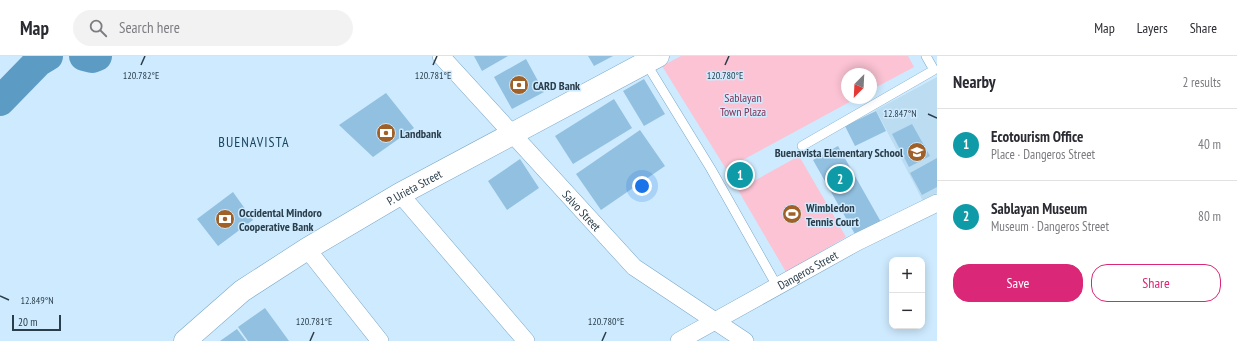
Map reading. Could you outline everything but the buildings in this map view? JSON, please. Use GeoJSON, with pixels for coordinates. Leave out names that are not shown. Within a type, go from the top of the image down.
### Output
{"type":"FeatureCollection","features":[{"type":"Feature","properties":{"kind":"main road","name":"P. Urieta Street"},"geometry":{"type":"LineString","coordinates":[[185,341],[242,291],[307,249],[400,194],[652,59]]}},
{"type":"Feature","properties":{"kind":"street","name":"Salvo Street"},"geometry":{"type":"LineString","coordinates":[[441,56],[634,267],[745,341]]}},
{"type":"Feature","properties":{"kind":"street"},"geometry":{"type":"LineString","coordinates":[[400,194],[526,341]]}},
{"type":"Feature","properties":{"kind":"street","name":"Dangeros Street"},"geometry":{"type":"LineString","coordinates":[[679,341],[857,242],[937,203]]}},
{"type":"Feature","properties":{"kind":"street"},"geometry":{"type":"LineString","coordinates":[[307,249],[380,341]]}},
{"type":"Feature","properties":{"kind":"lane"},"geometry":{"type":"LineString","coordinates":[[802,146],[934,70],[926,56]]}},
{"type":"Feature","properties":{"kind":"lane"},"geometry":{"type":"LineString","coordinates":[[652,59],[711,170],[777,286]]}},
{"type":"Feature","properties":{"kind":"shaded area","name":"Buenavista Elementary School"},"geometry":{"type":"Polygon","coordinates":[[[937,77],[937,193],[923,201],[876,110],[937,77]]]}},
{"type":"Feature","properties":{"kind":"green space","name":"Sablayan Town Plaza"},"geometry":{"type":"Polygon","coordinates":[[[681,56],[908,56],[914,67],[877,87],[877,68],[841,68],[841,104],[846,104],[726,169],[662,66],[681,56]]]}},
{"type":"Feature","properties":{"kind":"green space","name":"Wimbledon Tennis Court"},"geometry":{"type":"Polygon","coordinates":[[[799,156],[846,237],[786,272],[738,190],[799,156]]]}},
{"type":"Feature","properties":{"kind":"waterway"},"geometry":{"type":"LineString","coordinates":[[0,101],[38,62],[48,56]]}},
{"type":"Feature","properties":{"kind":"waterway"},"geometry":{"type":"LineString","coordinates":[[84,56],[92,58],[97,56]]}},
{"type":"Feature","properties":{"kind":"place","name":"CARD Bank"},"geometry":{"type":"Point","coordinates":[519,85]}},
{"type":"Feature","properties":{"kind":"place","name":"Landbank"},"geometry":{"type":"Point","coordinates":[386,133]}},
{"type":"Feature","properties":{"kind":"place","name":"Buenavista Elementary School"},"geometry":{"type":"Point","coordinates":[917,152]}},
{"type":"Feature","properties":{"kind":"place","name":"Ecotourism Office"},"geometry":{"type":"Point","coordinates":[740,175]}},
{"type":"Feature","properties":{"kind":"place","name":"Sablayan Museum"},"geometry":{"type":"Point","coordinates":[840,179]}},
{"type":"Feature","properties":{"kind":"place","name":"Wimbledon Tennis Court"},"geometry":{"type":"Point","coordinates":[792,214]}},
{"type":"Feature","properties":{"kind":"place","name":"Occidental Mindoro Cooperative Bank"},"geometry":{"type":"Point","coordinates":[225,219]}},
{"type":"Feature","properties":{"kind":"district","name":"BUENAVISTA"},"geometry":{"type":"Point","coordinates":[254,142]}}]}
